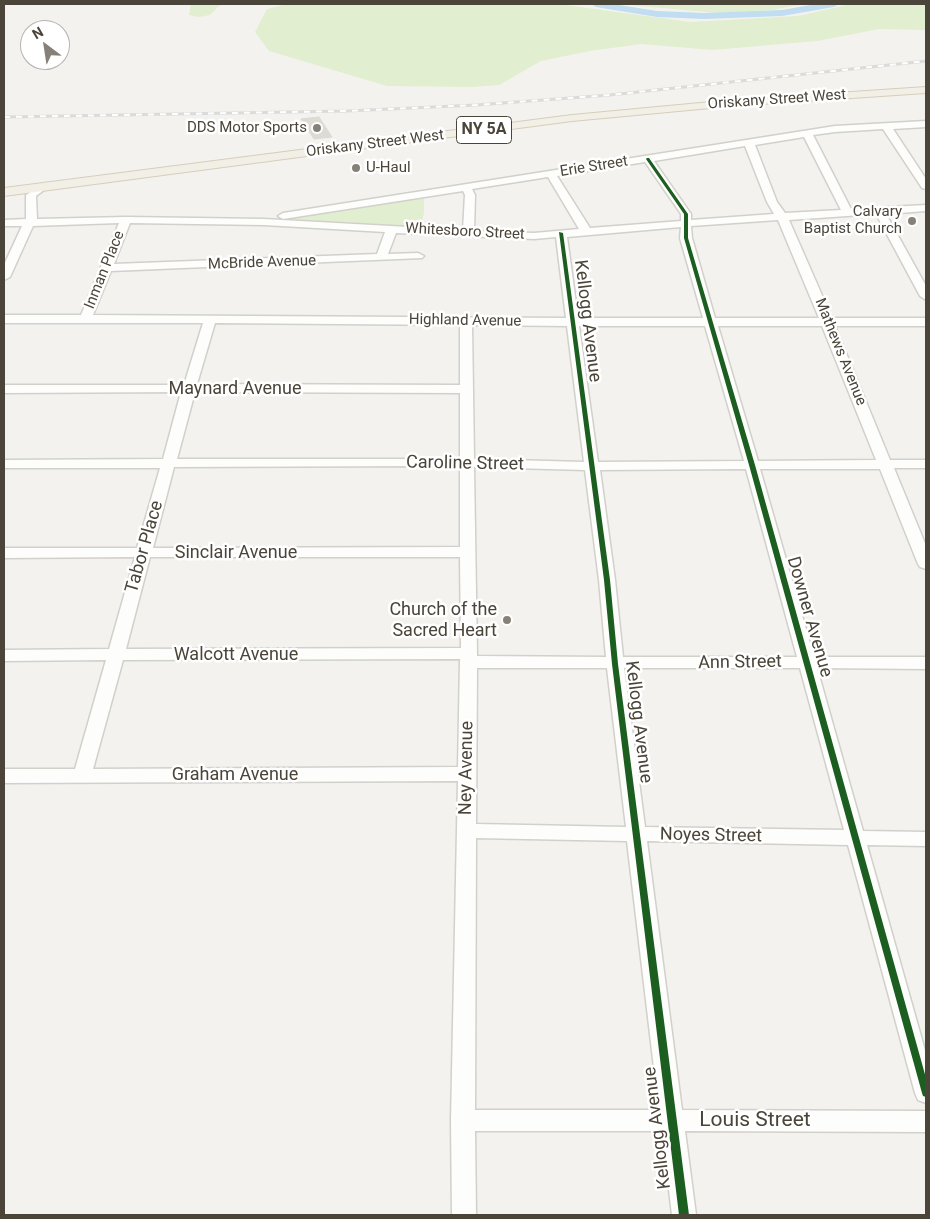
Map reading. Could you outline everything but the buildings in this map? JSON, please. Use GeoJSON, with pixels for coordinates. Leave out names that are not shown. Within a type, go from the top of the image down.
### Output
{"type":"FeatureCollection","features":[{"type":"Feature","properties":{"kind":"main road","name":"Oriskany Street West"},"geometry":{"type":"LineString","coordinates":[[4,192],[632,112],[732,103],[926,90]]}},
{"type":"Feature","properties":{"kind":"street","name":"Erie Street"},"geometry":{"type":"LineString","coordinates":[[264,222],[291,214],[836,129],[926,124]]}},
{"type":"Feature","properties":{"kind":"street"},"geometry":{"type":"LineString","coordinates":[[886,126],[926,186]]}},
{"type":"Feature","properties":{"kind":"street"},"geometry":{"type":"LineString","coordinates":[[807,134],[847,212]]}},
{"type":"Feature","properties":{"kind":"street","name":"Mathews Avenue"},"geometry":{"type":"LineString","coordinates":[[749,143],[772,202],[788,227],[828,322],[926,564]]}},
{"type":"Feature","properties":{"kind":"street","name":"Downer Avenue"},"geometry":{"type":"LineString","coordinates":[[648,159],[686,214],[684,223],[686,238],[752,465],[926,1093]]}},
{"type":"Feature","properties":{"kind":"street"},"geometry":{"type":"LineString","coordinates":[[551,174],[586,231]]}},
{"type":"Feature","properties":{"kind":"street"},"geometry":{"type":"LineString","coordinates":[[5,273],[32,217],[31,195],[43,187]]}},
{"type":"Feature","properties":{"kind":"street"},"geometry":{"type":"LineString","coordinates":[[466,187],[470,195],[468,234]]}},
{"type":"Feature","properties":{"kind":"street"},"geometry":{"type":"LineString","coordinates":[[19,190],[28,226]]}},
{"type":"Feature","properties":{"kind":"street","name":"Whitesboro Street"},"geometry":{"type":"LineString","coordinates":[[4,223],[28,226],[126,220],[264,222],[519,236],[780,216],[926,208]]}},
{"type":"Feature","properties":{"kind":"street"},"geometry":{"type":"LineString","coordinates":[[879,210],[926,296]]}},
{"type":"Feature","properties":{"kind":"street","name":"Inman Place"},"geometry":{"type":"LineString","coordinates":[[85,320],[126,220]]}},
{"type":"Feature","properties":{"kind":"street"},"geometry":{"type":"LineString","coordinates":[[4,232],[28,226]]}},
{"type":"Feature","properties":{"kind":"street"},"geometry":{"type":"LineString","coordinates":[[382,258],[392,229]]}},
{"type":"Feature","properties":{"kind":"street","name":"Kellogg Avenue"},"geometry":{"type":"LineString","coordinates":[[561,234],[607,580],[615,664],[684,1215]]}},
{"type":"Feature","properties":{"kind":"street","name":"McBride Avenue"},"geometry":{"type":"LineString","coordinates":[[106,268],[418,256]]}},
{"type":"Feature","properties":{"kind":"street","name":"Highland Avenue"},"geometry":{"type":"LineString","coordinates":[[4,319],[926,322]]}},
{"type":"Feature","properties":{"kind":"street","name":"Tabor Place"},"geometry":{"type":"LineString","coordinates":[[82,776],[114,655],[210,320]]}},
{"type":"Feature","properties":{"kind":"street","name":"Ney Avenue"},"geometry":{"type":"LineString","coordinates":[[464,1215],[463,1120],[469,658],[466,322]]}},
{"type":"Feature","properties":{"kind":"street","name":"Maynard Avenue"},"geometry":{"type":"LineString","coordinates":[[4,390],[466,389]]}},
{"type":"Feature","properties":{"kind":"street","name":"Caroline Street"},"geometry":{"type":"LineString","coordinates":[[4,464],[467,464],[591,466],[926,464]]}},
{"type":"Feature","properties":{"kind":"street","name":"Sinclair Avenue"},"geometry":{"type":"LineString","coordinates":[[4,553],[468,552]]}},
{"type":"Feature","properties":{"kind":"street","name":"Walcott Avenue"},"geometry":{"type":"LineString","coordinates":[[4,655],[469,658],[584,664]]}},
{"type":"Feature","properties":{"kind":"street","name":"Ann Street"},"geometry":{"type":"LineString","coordinates":[[584,664],[926,663]]}},
{"type":"Feature","properties":{"kind":"street","name":"Graham Avenue"},"geometry":{"type":"LineString","coordinates":[[4,776],[467,774]]}},
{"type":"Feature","properties":{"kind":"street","name":"Noyes Street"},"geometry":{"type":"LineString","coordinates":[[466,831],[926,839]]}},
{"type":"Feature","properties":{"kind":"street","name":"Louis Street"},"geometry":{"type":"LineString","coordinates":[[463,1120],[926,1122]]}},
{"type":"Feature","properties":{"kind":"green space"},"geometry":{"type":"Polygon","coordinates":[[[191,4],[225,4],[219,6],[210,15],[199,17],[189,15],[191,4]]]}},
{"type":"Feature","properties":{"kind":"green space"},"geometry":{"type":"Polygon","coordinates":[[[287,4],[558,4],[690,22],[798,16],[852,4],[926,4],[926,30],[879,29],[817,41],[713,50],[641,44],[590,51],[541,61],[499,85],[473,87],[387,86],[269,51],[255,32],[267,9],[287,4]]]}},
{"type":"Feature","properties":{"kind":"green space"},"geometry":{"type":"Polygon","coordinates":[[[618,4],[803,4],[772,10],[718,13],[618,4]]]}},
{"type":"Feature","properties":{"kind":"green space"},"geometry":{"type":"Polygon","coordinates":[[[424,196],[424,213],[420,227],[289,219],[290,216],[424,196]]]}},
{"type":"Feature","properties":{"kind":"waterway"},"geometry":{"type":"LineString","coordinates":[[596,4],[657,14],[704,16],[782,13],[834,4]]}},
{"type":"Feature","properties":{"kind":"railway"},"geometry":{"type":"LineString","coordinates":[[4,117],[347,111],[476,105],[610,95],[926,61]]}},
{"type":"Feature","properties":{"kind":"cycle path"},"geometry":{"type":"LineString","coordinates":[[648,159],[686,214],[686,238],[752,465],[926,1093]]}},
{"type":"Feature","properties":{"kind":"cycle path"},"geometry":{"type":"LineString","coordinates":[[561,233],[607,580],[615,664],[684,1215]]}},
{"type":"Feature","properties":{"kind":"place","name":"DDS Motor Sports"},"geometry":{"type":"Point","coordinates":[317,128]}},
{"type":"Feature","properties":{"kind":"place","name":"U-Haul"},"geometry":{"type":"Point","coordinates":[356,168]}},
{"type":"Feature","properties":{"kind":"place","name":"Calvary Baptist Church"},"geometry":{"type":"Point","coordinates":[912,221]}},
{"type":"Feature","properties":{"kind":"place","name":"Church of the Sacred Heart"},"geometry":{"type":"Point","coordinates":[507,620]}}]}
